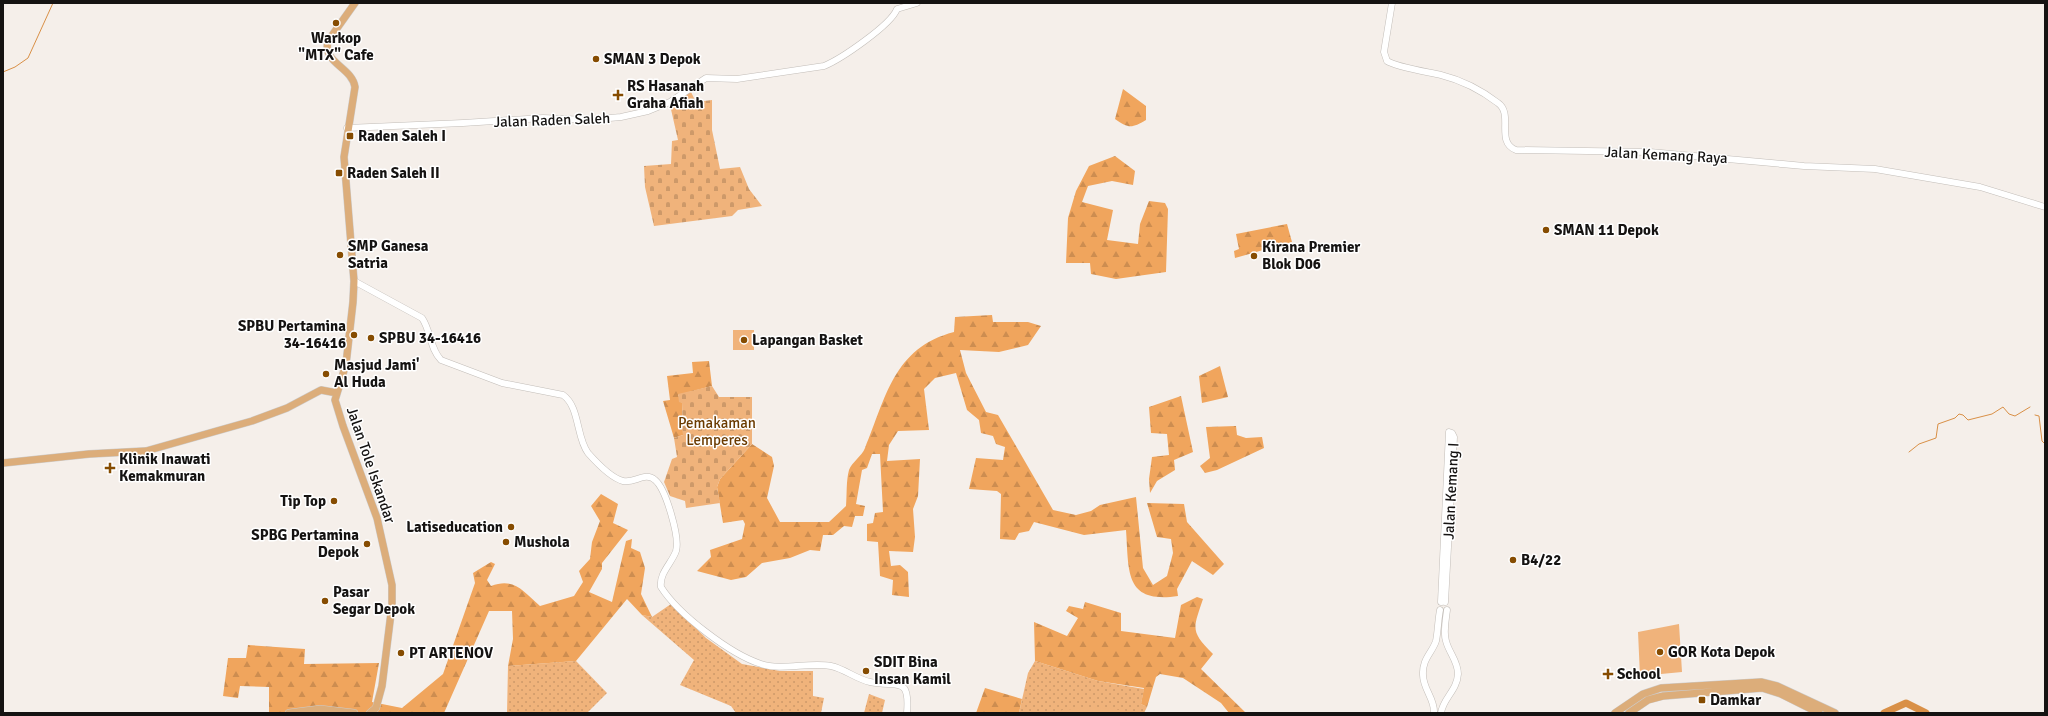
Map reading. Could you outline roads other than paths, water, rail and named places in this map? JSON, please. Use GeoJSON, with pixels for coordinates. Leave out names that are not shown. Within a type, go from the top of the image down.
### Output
{"type":"FeatureCollection","features":[{"type":"Feature","properties":{"kind":"main road","name":"Jalan Tole Iskandar"},"geometry":{"type":"LineString","coordinates":[[356,3],[328,41],[327,47],[330,58],[348,71],[354,82],[354,96],[347,128],[344,173],[354,281],[348,354],[336,395],[343,426],[377,518],[392,585],[392,605],[382,686],[376,708],[370,713]]}},
{"type":"Feature","properties":{"kind":"main road"},"geometry":{"type":"LineString","coordinates":[[3,463],[146,450],[252,421],[290,406],[316,392],[323,390],[336,395]]}},
{"type":"Feature","properties":{"kind":"main road"},"geometry":{"type":"LineString","coordinates":[[1615,713],[1648,691],[1679,686],[1767,683],[1835,713]]}},
{"type":"Feature","properties":{"kind":"main road"},"geometry":{"type":"LineString","coordinates":[[1679,686],[1681,694]]}},
{"type":"Feature","properties":{"kind":"main road"},"geometry":{"type":"LineString","coordinates":[[1629,713],[1654,697],[1762,688],[1781,694],[1819,713]]}},
{"type":"Feature","properties":{"kind":"main road"},"geometry":{"type":"LineString","coordinates":[[289,713],[320,709],[354,713]]}},
{"type":"Feature","properties":{"kind":"street","name":"Jalan Raden Saleh"},"geometry":{"type":"LineString","coordinates":[[347,128],[463,124],[543,118],[612,119],[639,114],[680,97],[706,78],[737,79],[824,66],[837,60],[876,32],[894,17],[897,9],[917,3]]}},
{"type":"Feature","properties":{"kind":"street","name":"Jalan Kemang Raya"},"geometry":{"type":"LineString","coordinates":[[1392,3],[1384,52],[1387,61],[1454,78],[1476,88],[1500,104],[1504,110],[1506,139],[1512,149],[1650,152],[1804,166],[1875,168],[1974,186],[2045,207]]}},
{"type":"Feature","properties":{"kind":"street"},"geometry":{"type":"LineString","coordinates":[[354,281],[422,318],[428,327],[436,353],[441,360],[502,384],[563,395],[566,397],[586,449],[614,477],[625,482],[646,477],[656,480],[665,494],[677,542],[675,553],[661,578],[661,588],[717,642],[761,664],[830,666],[865,681],[902,686],[908,694],[907,713]]}},
{"type":"Feature","properties":{"kind":"street","name":"Jalan Kemang I"},"geometry":{"type":"LineString","coordinates":[[1449,432],[1452,433],[1454,437],[1443,602],[1449,432]]}},
{"type":"Feature","properties":{"kind":"street"},"geometry":{"type":"LineString","coordinates":[[1434,713],[1432,700],[1424,684],[1422,674],[1426,657],[1436,641],[1440,610],[1438,605],[1443,602],[1448,606],[1445,640],[1457,666],[1458,674],[1452,693],[1444,702],[1441,713]]}},
{"type":"Feature","properties":{"kind":"street"},"geometry":{"type":"LineString","coordinates":[[1440,610],[1447,610]]}},
{"type":"Feature","properties":{"kind":"street"},"geometry":{"type":"LineString","coordinates":[[1436,641],[1445,640]]}},
{"type":"Feature","properties":{"kind":"street"},"geometry":{"type":"LineString","coordinates":[[1432,700],[1444,702]]}},
{"type":"Feature","properties":{"kind":"waterway"},"geometry":{"type":"LineString","coordinates":[[3,72],[15,67],[28,58],[53,3]]}},
{"type":"Feature","properties":{"kind":"waterway"},"geometry":{"type":"LineString","coordinates":[[1909,452],[1919,444],[1936,438],[1938,424],[1955,418],[1959,414],[1963,415],[1968,420],[1992,414],[2003,407],[2009,414],[2015,416],[2030,407]]}},
{"type":"Feature","properties":{"kind":"waterway"},"geometry":{"type":"LineString","coordinates":[[2035,415],[2039,416],[2042,441],[2045,444]]}},
{"type":"Feature","properties":{"kind":"waterway"},"geometry":{"type":"LineString","coordinates":[[1884,713],[1906,703],[1926,713]]}},
{"type":"Feature","properties":{"kind":"place","name":"Warkop \"MTX\" Cafe"},"geometry":{"type":"Point","coordinates":[336,23]}},
{"type":"Feature","properties":{"kind":"place","name":"SMAN 3 Depok"},"geometry":{"type":"Point","coordinates":[596,59]}},
{"type":"Feature","properties":{"kind":"place","name":"RS Hasanah Graha Afiah"},"geometry":{"type":"Point","coordinates":[618,95]}},
{"type":"Feature","properties":{"kind":"place","name":"Raden Saleh I"},"geometry":{"type":"Point","coordinates":[350,136]}},
{"type":"Feature","properties":{"kind":"place","name":"Raden Saleh II"},"geometry":{"type":"Point","coordinates":[339,173]}},
{"type":"Feature","properties":{"kind":"place","name":"SMAN 11 Depok"},"geometry":{"type":"Point","coordinates":[1546,230]}},
{"type":"Feature","properties":{"kind":"place","name":"SMP Ganesa Satria"},"geometry":{"type":"Point","coordinates":[340,255]}},
{"type":"Feature","properties":{"kind":"place","name":"Kirana Premier Blok D06"},"geometry":{"type":"Point","coordinates":[1254,256]}},
{"type":"Feature","properties":{"kind":"place","name":"SPBU Pertamina 34-16416"},"geometry":{"type":"Point","coordinates":[354,335]}},
{"type":"Feature","properties":{"kind":"place","name":"SPBU 34-16416"},"geometry":{"type":"Point","coordinates":[371,338]}},
{"type":"Feature","properties":{"kind":"place","name":"Lapangan Basket"},"geometry":{"type":"Point","coordinates":[744,340]}},
{"type":"Feature","properties":{"kind":"place","name":"Masjud Jami' Al Huda"},"geometry":{"type":"Point","coordinates":[326,374]}},
{"type":"Feature","properties":{"kind":"place","name":"Klinik Inawati Kemakmuran"},"geometry":{"type":"Point","coordinates":[110,468]}},
{"type":"Feature","properties":{"kind":"place","name":"Tip Top"},"geometry":{"type":"Point","coordinates":[334,501]}},
{"type":"Feature","properties":{"kind":"place","name":"Latiseducation"},"geometry":{"type":"Point","coordinates":[511,527]}},
{"type":"Feature","properties":{"kind":"place","name":"Mushola"},"geometry":{"type":"Point","coordinates":[506,542]}},
{"type":"Feature","properties":{"kind":"place","name":"SPBG Pertamina Depok"},"geometry":{"type":"Point","coordinates":[367,544]}},
{"type":"Feature","properties":{"kind":"place","name":"B4/22"},"geometry":{"type":"Point","coordinates":[1513,560]}},
{"type":"Feature","properties":{"kind":"place","name":"Pasar Segar Depok"},"geometry":{"type":"Point","coordinates":[325,601]}},
{"type":"Feature","properties":{"kind":"place","name":"GOR Kota Depok"},"geometry":{"type":"Point","coordinates":[1660,652]}},
{"type":"Feature","properties":{"kind":"place","name":"PT ARTENOV"},"geometry":{"type":"Point","coordinates":[401,653]}},
{"type":"Feature","properties":{"kind":"place","name":"SDIT Bina Insan Kamil"},"geometry":{"type":"Point","coordinates":[866,671]}},
{"type":"Feature","properties":{"kind":"place","name":"School"},"geometry":{"type":"Point","coordinates":[1608,674]}},
{"type":"Feature","properties":{"kind":"place","name":"Damkar"},"geometry":{"type":"Point","coordinates":[1702,700]}},
{"type":"Feature","properties":{"kind":"park label","name":"Pemakaman Lemperes"},"geometry":{"type":"Point","coordinates":[717,432]}}]}
